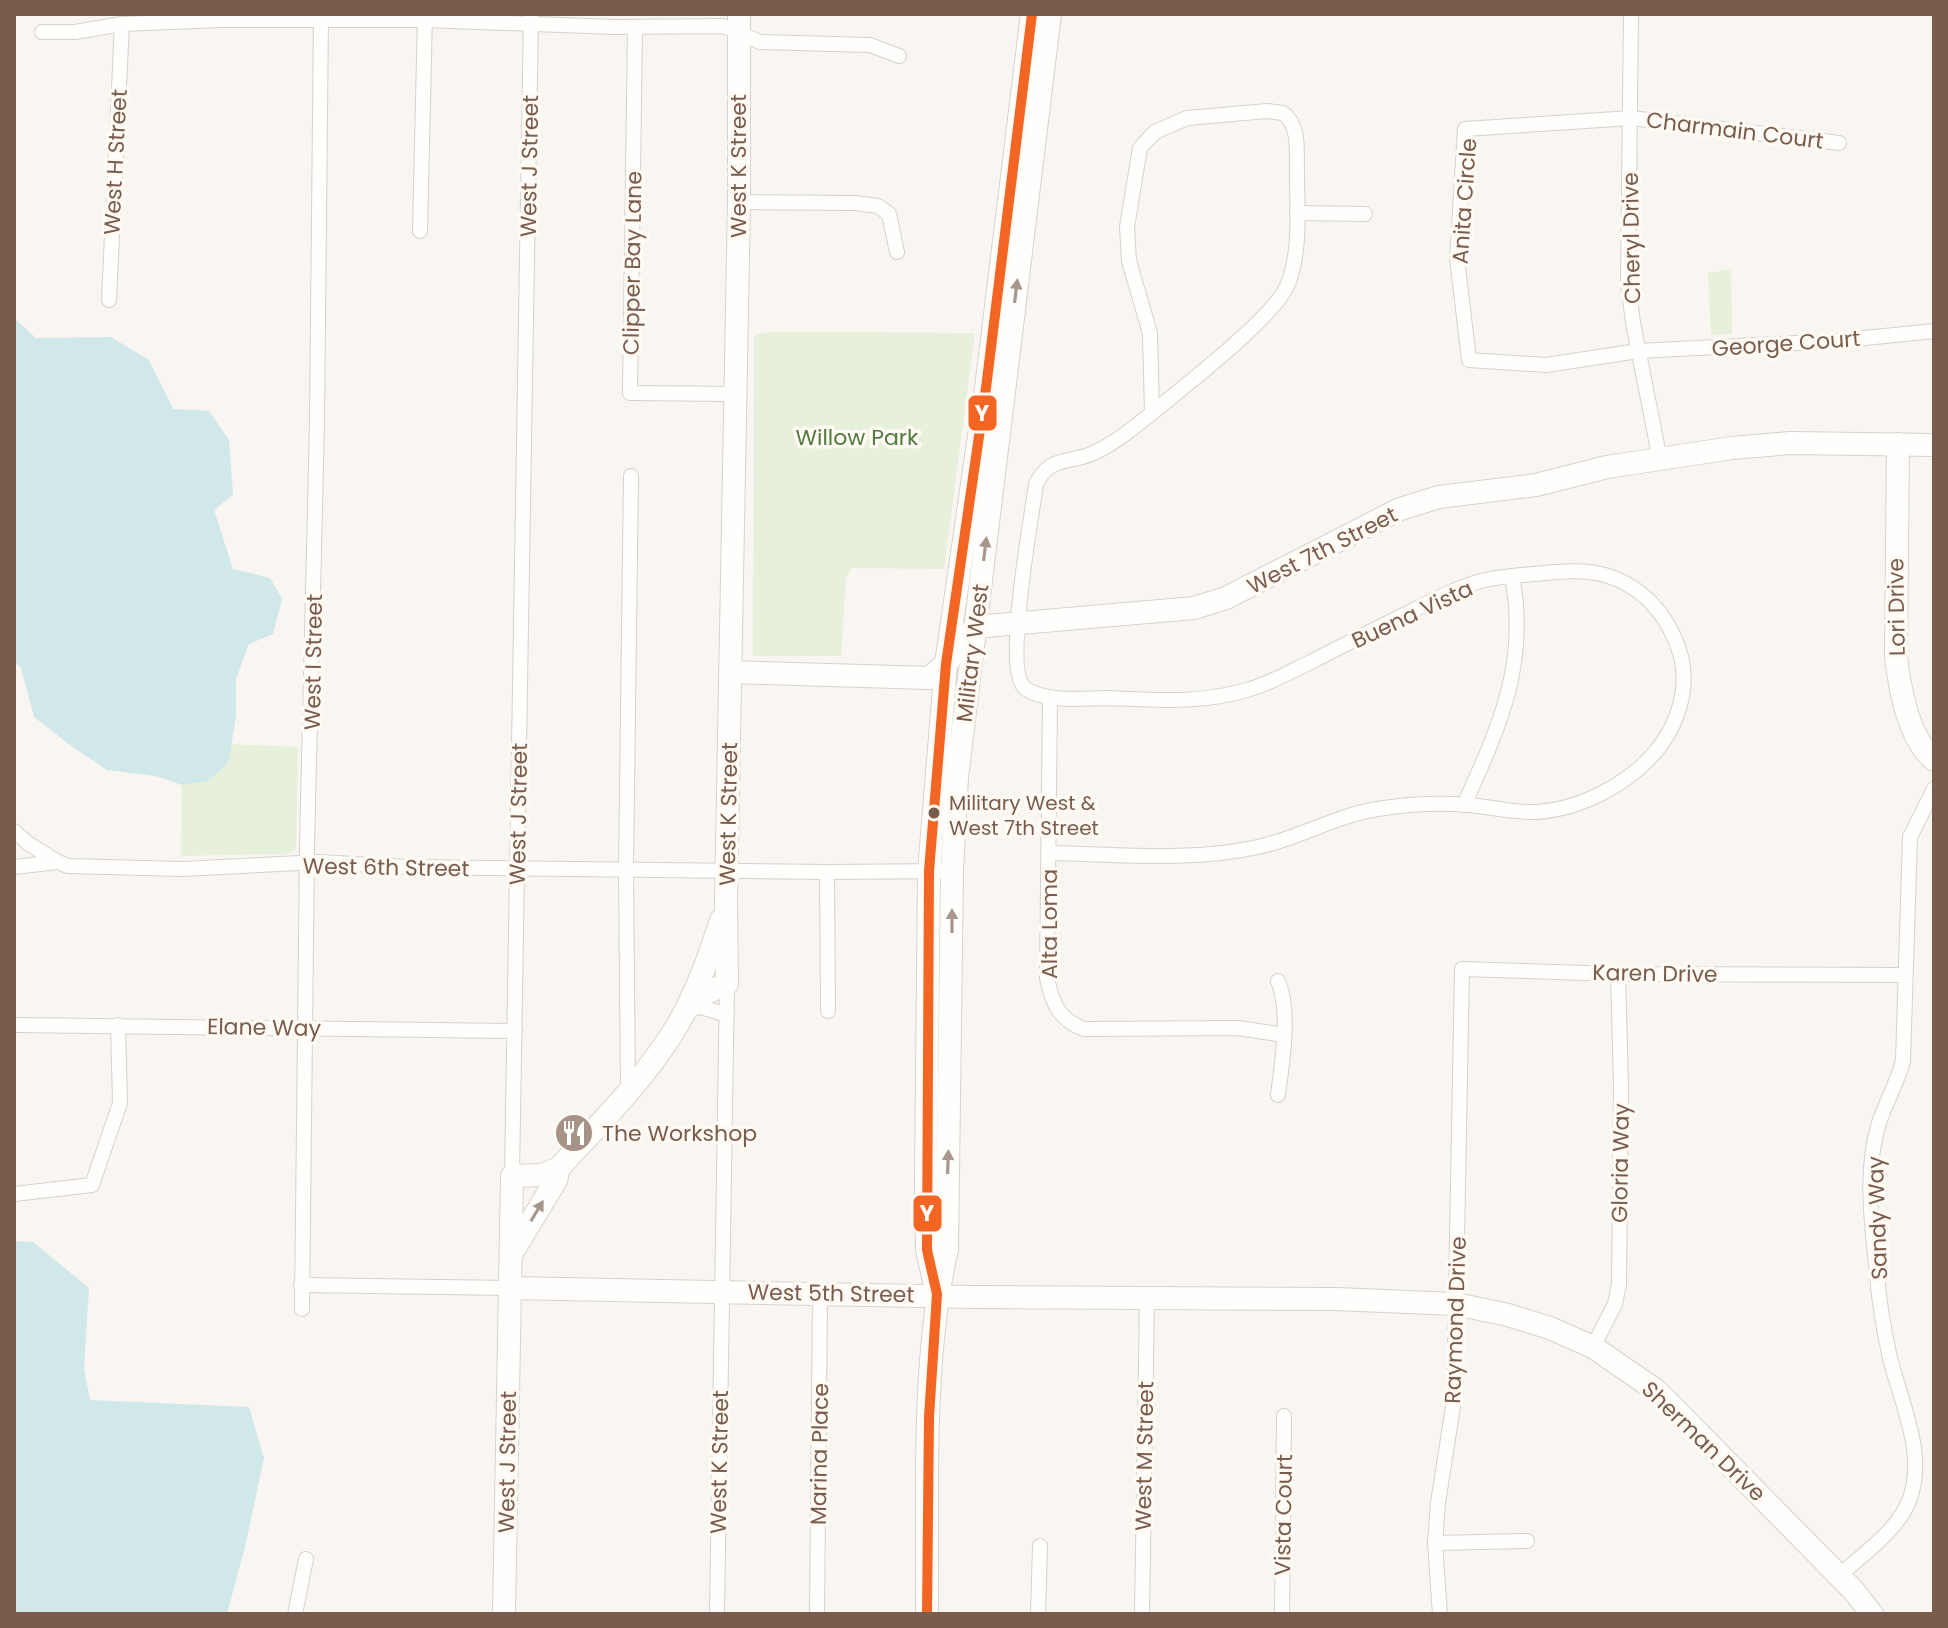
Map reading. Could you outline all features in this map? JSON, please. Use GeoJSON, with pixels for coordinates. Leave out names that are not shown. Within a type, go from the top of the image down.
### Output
{"type":"FeatureCollection","features":[{"type":"Feature","properties":{"kind":"street","name":"Military West"},"geometry":{"type":"LineString","coordinates":[[927,1614],[929,1417],[937,1294],[927,1250],[926,1193],[946,664],[986,388],[1032,14]]}},
{"type":"Feature","properties":{"kind":"street","name":"Military West"},"geometry":{"type":"LineString","coordinates":[[940,871],[957,777],[1050,14]]}},
{"type":"Feature","properties":{"kind":"street","name":"Cheryl Drive"},"geometry":{"type":"LineString","coordinates":[[1631,14],[1628,282],[1660,460]]}},
{"type":"Feature","properties":{"kind":"street"},"geometry":{"type":"LineString","coordinates":[[42,32],[75,32],[122,24],[221,17],[615,20],[635,27],[739,23],[760,42],[870,45],[899,56]]}},
{"type":"Feature","properties":{"kind":"street","name":"West I Street"},"geometry":{"type":"LineString","coordinates":[[302,1309],[321,17]]}},
{"type":"Feature","properties":{"kind":"street"},"geometry":{"type":"LineString","coordinates":[[420,231],[425,17]]}},
{"type":"Feature","properties":{"kind":"street","name":"West J Street"},"geometry":{"type":"LineString","coordinates":[[504,1614],[531,18]]}},
{"type":"Feature","properties":{"kind":"street","name":"West K Street"},"geometry":{"type":"LineString","coordinates":[[717,1614],[739,202],[739,23]]}},
{"type":"Feature","properties":{"kind":"street","name":"West H Street"},"geometry":{"type":"LineString","coordinates":[[109,300],[122,24]]}},
{"type":"Feature","properties":{"kind":"street","name":"Clipper Bay Lane"},"geometry":{"type":"LineString","coordinates":[[635,27],[630,393],[736,394]]}},
{"type":"Feature","properties":{"kind":"street"},"geometry":{"type":"LineString","coordinates":[[1050,697],[1027,690],[1018,679],[1015,658],[1036,484],[1043,471],[1054,463],[1092,454],[1152,412],[1215,360],[1274,305],[1287,288],[1294,265],[1297,213],[1295,133],[1290,118],[1283,113],[1267,111],[1187,118],[1155,132],[1140,148],[1127,227],[1129,261],[1150,333],[1152,412]]}},
{"type":"Feature","properties":{"kind":"street","name":"Charmain Court"},"geometry":{"type":"LineString","coordinates":[[1631,118],[1839,143]]}},
{"type":"Feature","properties":{"kind":"street","name":"Anita Circle"},"geometry":{"type":"LineString","coordinates":[[1631,118],[1465,129],[1457,258],[1469,360],[1546,365],[1638,351]]}},
{"type":"Feature","properties":{"kind":"street"},"geometry":{"type":"LineString","coordinates":[[739,202],[878,206],[889,214],[897,252]]}},
{"type":"Feature","properties":{"kind":"street"},"geometry":{"type":"LineString","coordinates":[[1297,213],[1365,214]]}},
{"type":"Feature","properties":{"kind":"street","name":"George Court"},"geometry":{"type":"LineString","coordinates":[[1638,351],[1835,341],[1934,331]]}},
{"type":"Feature","properties":{"kind":"street","name":"West 7th Street"},"geometry":{"type":"LineString","coordinates":[[975,627],[1194,608],[1226,598],[1400,509],[1439,497],[1536,485],[1607,467],[1732,448],[1790,443],[1934,445]]}},
{"type":"Feature","properties":{"kind":"street","name":"Lori Drive"},"geometry":{"type":"LineString","coordinates":[[1898,444],[1896,657],[1899,679],[1914,729],[1934,760]]}},
{"type":"Feature","properties":{"kind":"street"},"geometry":{"type":"LineString","coordinates":[[628,1092],[626,869],[631,476]]}},
{"type":"Feature","properties":{"kind":"street","name":"Buena Vista"},"geometry":{"type":"LineString","coordinates":[[1049,853],[1202,855],[1282,841],[1355,814],[1426,804],[1537,812],[1584,801],[1621,781],[1662,743],[1681,704],[1684,682],[1682,659],[1675,640],[1665,619],[1651,601],[1634,587],[1595,573],[1570,571],[1472,583],[1266,683],[1237,693],[1209,699],[1174,700],[1050,697]]}},
{"type":"Feature","properties":{"kind":"street"},"geometry":{"type":"LineString","coordinates":[[1464,805],[1496,736],[1512,680],[1517,620],[1512,576]]}},
{"type":"Feature","properties":{"kind":"street"},"geometry":{"type":"LineString","coordinates":[[731,672],[929,678],[946,664],[975,627]]}},
{"type":"Feature","properties":{"kind":"street","name":"Alta Loma"},"geometry":{"type":"LineString","coordinates":[[1050,697],[1047,978],[1051,1001],[1063,1017],[1084,1029],[1238,1028],[1284,1035]]}},
{"type":"Feature","properties":{"kind":"street","name":"Sandy Way"},"geometry":{"type":"LineString","coordinates":[[1839,1576],[1891,1528],[1908,1503],[1913,1485],[1915,1453],[1888,1344],[1877,1278],[1872,1160],[1879,1123],[1896,1087],[1903,1061],[1910,837],[1934,789]]}},
{"type":"Feature","properties":{"kind":"street"},"geometry":{"type":"LineString","coordinates":[[14,831],[58,862]]}},
{"type":"Feature","properties":{"kind":"street","name":"West 6th Street"},"geometry":{"type":"LineString","coordinates":[[14,867],[58,862],[68,866],[141,869],[307,863],[827,872],[940,871]]}},
{"type":"Feature","properties":{"kind":"street"},"geometry":{"type":"LineString","coordinates":[[827,872],[828,1011]]}},
{"type":"Feature","properties":{"kind":"street"},"geometry":{"type":"LineString","coordinates":[[512,1176],[542,1175],[559,1168],[628,1092],[672,1036],[687,1009],[716,936],[726,900]]}},
{"type":"Feature","properties":{"kind":"street","name":"Karen Drive"},"geometry":{"type":"LineString","coordinates":[[1460,1025],[1462,969],[1618,974],[1905,975]]}},
{"type":"Feature","properties":{"kind":"street","name":"Gloria Way"},"geometry":{"type":"LineString","coordinates":[[1593,1347],[1611,1313],[1619,1284],[1621,1087],[1618,974]]}},
{"type":"Feature","properties":{"kind":"street"},"geometry":{"type":"LineString","coordinates":[[1278,981],[1282,991],[1284,1035],[1278,1095]]}},
{"type":"Feature","properties":{"kind":"street"},"geometry":{"type":"LineString","coordinates":[[687,1009],[703,994],[727,984]]}},
{"type":"Feature","properties":{"kind":"street"},"geometry":{"type":"LineString","coordinates":[[687,1009],[701,1007],[727,1015]]}},
{"type":"Feature","properties":{"kind":"street","name":"Elane Way"},"geometry":{"type":"LineString","coordinates":[[14,1025],[515,1031]]}},
{"type":"Feature","properties":{"kind":"street"},"geometry":{"type":"LineString","coordinates":[[14,1194],[92,1185],[120,1103],[118,1025]]}},
{"type":"Feature","properties":{"kind":"street","name":"Raymond Drive"},"geometry":{"type":"LineString","coordinates":[[1440,1614],[1435,1543],[1454,1400],[1460,1025]]}},
{"type":"Feature","properties":{"kind":"street"},"geometry":{"type":"LineString","coordinates":[[511,1254],[556,1180],[559,1168]]}},
{"type":"Feature","properties":{"kind":"street","name":"West 5th Street"},"geometry":{"type":"LineString","coordinates":[[301,1285],[1336,1299],[1456,1304]]}},
{"type":"Feature","properties":{"kind":"street","name":"Marina Place"},"geometry":{"type":"LineString","coordinates":[[817,1614],[820,1294]]}},
{"type":"Feature","properties":{"kind":"street","name":"West M Street"},"geometry":{"type":"LineString","coordinates":[[1142,1614],[1147,1298]]}},
{"type":"Feature","properties":{"kind":"street","name":"Sherman Drive"},"geometry":{"type":"LineString","coordinates":[[1456,1304],[1550,1328],[1593,1347],[1657,1391],[1839,1576],[1872,1614]]}},
{"type":"Feature","properties":{"kind":"street","name":"Vista Court"},"geometry":{"type":"LineString","coordinates":[[1282,1614],[1284,1416]]}},
{"type":"Feature","properties":{"kind":"street"},"geometry":{"type":"LineString","coordinates":[[1435,1543],[1527,1541]]}},
{"type":"Feature","properties":{"kind":"street"},"geometry":{"type":"LineString","coordinates":[[1038,1614],[1040,1546]]}},
{"type":"Feature","properties":{"kind":"street"},"geometry":{"type":"LineString","coordinates":[[295,1614],[306,1559]]}},
{"type":"Feature","properties":{"kind":"green space"},"geometry":{"type":"Polygon","coordinates":[[[1731,269],[1732,334],[1711,335],[1708,273],[1731,269]]]}},
{"type":"Feature","properties":{"kind":"green space","name":"Willow Park"},"geometry":{"type":"Polygon","coordinates":[[[776,332],[975,333],[944,569],[852,568],[846,577],[841,656],[753,656],[754,336],[776,332]]]}},
{"type":"Feature","properties":{"kind":"green space"},"geometry":{"type":"Polygon","coordinates":[[[230,744],[298,747],[296,848],[288,854],[181,856],[182,785],[207,781],[229,760],[230,744]]]}},
{"type":"Feature","properties":{"kind":"water"},"geometry":{"type":"Polygon","coordinates":[[[14,318],[36,338],[111,337],[149,360],[173,409],[209,411],[229,440],[233,495],[214,510],[233,569],[270,578],[282,599],[273,634],[249,644],[236,679],[236,716],[229,760],[207,781],[182,785],[156,776],[107,770],[34,717],[21,668],[14,661],[14,318]]]}},
{"type":"Feature","properties":{"kind":"water"},"geometry":{"type":"Polygon","coordinates":[[[14,1241],[33,1242],[89,1288],[84,1368],[90,1400],[249,1407],[264,1458],[227,1614],[14,1614],[14,1241]]]}},
{"type":"Feature","properties":{"kind":"transit line","name":"Y"},"geometry":{"type":"LineString","coordinates":[[927,1614],[929,1417],[937,1294],[927,1250],[929,871],[946,664],[986,388],[1032,14]]}},
{"type":"Feature","properties":{"kind":"place","name":"Military West & West 7th Street"},"geometry":{"type":"Point","coordinates":[934,813]}},
{"type":"Feature","properties":{"kind":"place","name":"The Workshop"},"geometry":{"type":"Point","coordinates":[574,1133]}}]}
